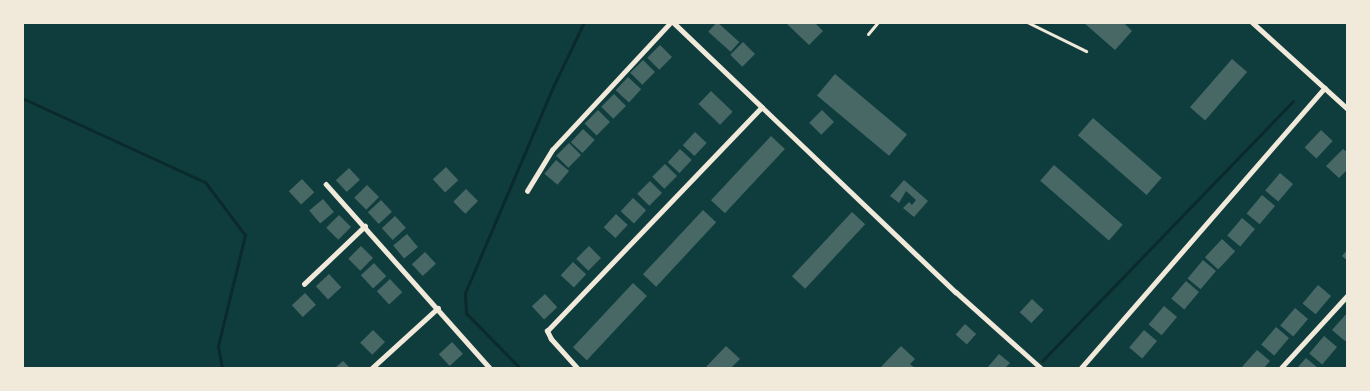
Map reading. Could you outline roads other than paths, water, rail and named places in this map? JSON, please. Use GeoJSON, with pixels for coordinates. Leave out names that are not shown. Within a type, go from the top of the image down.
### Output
{"type":"FeatureCollection","features":[{"type":"Feature","properties":{"kind":"street"},"geometry":{"type":"LineString","coordinates":[[527,191],[552,150],[672,22],[956,292],[1041,368]]}},
{"type":"Feature","properties":{"kind":"street"},"geometry":{"type":"LineString","coordinates":[[868,34],[878,22]]}},
{"type":"Feature","properties":{"kind":"street"},"geometry":{"type":"LineString","coordinates":[[1027,22],[1086,51]]}},
{"type":"Feature","properties":{"kind":"street"},"geometry":{"type":"LineString","coordinates":[[1254,23],[1348,109]]}},
{"type":"Feature","properties":{"kind":"street"},"geometry":{"type":"LineString","coordinates":[[1081,368],[1324,88]]}},
{"type":"Feature","properties":{"kind":"street"},"geometry":{"type":"LineString","coordinates":[[577,368],[551,339],[547,330],[762,107]]}},
{"type":"Feature","properties":{"kind":"street"},"geometry":{"type":"LineString","coordinates":[[326,184],[490,368]]}},
{"type":"Feature","properties":{"kind":"street"},"geometry":{"type":"LineString","coordinates":[[304,284],[365,226]]}},
{"type":"Feature","properties":{"kind":"street"},"geometry":{"type":"LineString","coordinates":[[1281,368],[1348,295]]}},
{"type":"Feature","properties":{"kind":"street"},"geometry":{"type":"LineString","coordinates":[[372,368],[438,308]]}},
{"type":"Feature","properties":{"kind":"waterway"},"geometry":{"type":"LineString","coordinates":[[520,368],[466,313],[465,293],[551,91],[584,22]]}},
{"type":"Feature","properties":{"kind":"waterway"},"geometry":{"type":"LineString","coordinates":[[22,98],[205,182],[245,235],[218,346],[222,368]]}},
{"type":"Feature","properties":{"kind":"waterway"},"geometry":{"type":"LineString","coordinates":[[1042,361],[1293,101]]}}]}
